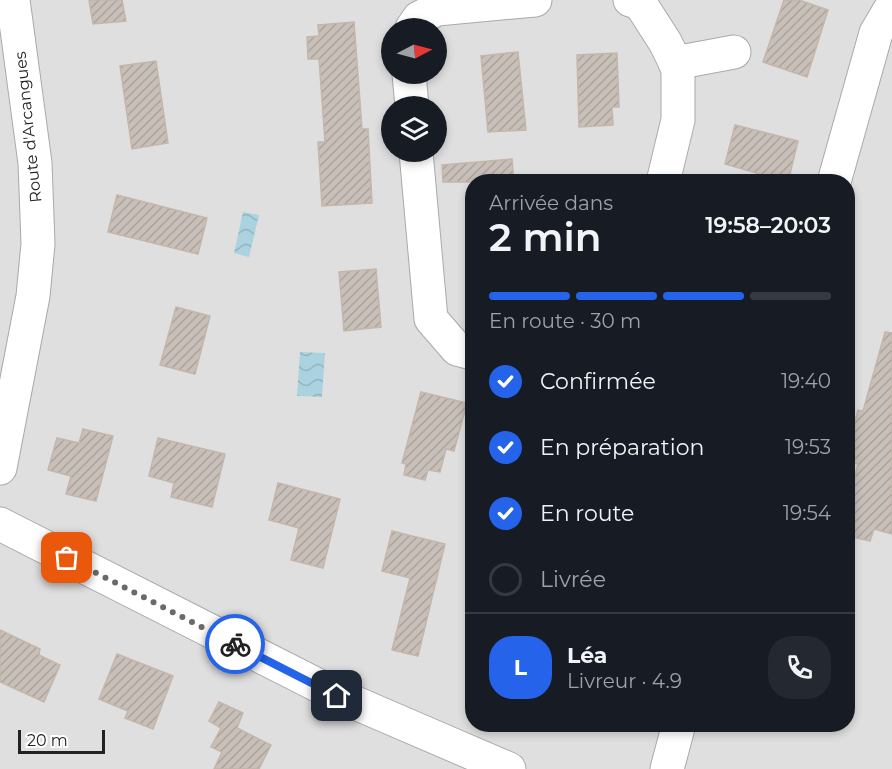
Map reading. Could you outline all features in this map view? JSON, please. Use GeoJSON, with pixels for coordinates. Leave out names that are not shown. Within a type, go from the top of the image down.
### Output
{"type":"FeatureCollection","features":[{"type":"Feature","properties":{"kind":"street","name":"Route d'Arcangues"},"geometry":{"type":"LineString","coordinates":[[0,468],[33,296],[39,244],[35,163],[14,0]]}},
{"type":"Feature","properties":{"kind":"street"},"geometry":{"type":"LineString","coordinates":[[414,15],[437,9],[535,0]]}},
{"type":"Feature","properties":{"kind":"street"},"geometry":{"type":"LineString","coordinates":[[638,1],[665,42],[678,68],[678,120],[665,174]]}},
{"type":"Feature","properties":{"kind":"street"},"geometry":{"type":"LineString","coordinates":[[836,174],[876,33],[892,6]]}},
{"type":"Feature","properties":{"kind":"street"},"geometry":{"type":"LineString","coordinates":[[675,63],[734,52]]}},
{"type":"Feature","properties":{"kind":"street"},"geometry":{"type":"LineString","coordinates":[[417,162],[431,319],[457,350],[465,352]]}},
{"type":"Feature","properties":{"kind":"street"},"geometry":{"type":"LineString","coordinates":[[0,524],[337,696],[509,769]]}},
{"type":"Feature","properties":{"kind":"street"},"geometry":{"type":"LineString","coordinates":[[667,769],[677,732]]}},
{"type":"Feature","properties":{"kind":"shaded area"},"geometry":{"type":"Polygon","coordinates":[[[0,0],[892,0],[892,769],[0,769],[0,0]]]}},
{"type":"Feature","properties":{"kind":"water"},"geometry":{"type":"Polygon","coordinates":[[[243,212],[259,215],[249,257],[234,253],[243,212]]]}},
{"type":"Feature","properties":{"kind":"water"},"geometry":{"type":"Polygon","coordinates":[[[300,352],[325,353],[322,397],[297,396],[300,352]]]}},
{"type":"Feature","properties":{"kind":"building"},"geometry":{"type":"Polygon","coordinates":[[[89,0],[122,0],[126,21],[93,24],[89,0]]]}},
{"type":"Feature","properties":{"kind":"building"},"geometry":{"type":"Polygon","coordinates":[[[784,0],[799,0],[828,10],[807,77],[763,62],[784,0]]]}},
{"type":"Feature","properties":{"kind":"building"},"geometry":{"type":"Polygon","coordinates":[[[354,22],[362,129],[368,129],[372,203],[322,206],[318,142],[325,142],[319,59],[308,59],[307,37],[319,36],[318,25],[354,22]]]}},
{"type":"Feature","properties":{"kind":"building"},"geometry":{"type":"Polygon","coordinates":[[[518,52],[526,130],[488,132],[481,56],[518,52]]]}},
{"type":"Feature","properties":{"kind":"building"},"geometry":{"type":"Polygon","coordinates":[[[617,53],[619,107],[612,107],[613,125],[579,127],[577,55],[617,53]]]}},
{"type":"Feature","properties":{"kind":"building"},"geometry":{"type":"Polygon","coordinates":[[[156,61],[168,143],[132,149],[120,66],[156,61]]]}},
{"type":"Feature","properties":{"kind":"building"},"geometry":{"type":"Polygon","coordinates":[[[735,125],[798,141],[790,174],[760,174],[725,164],[735,125]]]}},
{"type":"Feature","properties":{"kind":"building"},"geometry":{"type":"Polygon","coordinates":[[[512,159],[513,174],[465,174],[465,182],[443,182],[442,165],[512,159]]]}},
{"type":"Feature","properties":{"kind":"building"},"geometry":{"type":"Polygon","coordinates":[[[117,195],[207,218],[198,254],[108,232],[117,195]]]}},
{"type":"Feature","properties":{"kind":"building"},"geometry":{"type":"Polygon","coordinates":[[[376,269],[381,327],[344,331],[339,272],[376,269]]]}},
{"type":"Feature","properties":{"kind":"building"},"geometry":{"type":"Polygon","coordinates":[[[176,307],[210,316],[195,374],[160,365],[176,307]]]}},
{"type":"Feature","properties":{"kind":"building"},"geometry":{"type":"Polygon","coordinates":[[[885,332],[892,333],[892,534],[874,529],[870,541],[855,538],[855,475],[858,464],[855,463],[855,421],[858,410],[863,411],[885,332]]]}},
{"type":"Feature","properties":{"kind":"building"},"geometry":{"type":"Polygon","coordinates":[[[421,392],[465,403],[454,451],[446,449],[440,472],[428,470],[425,480],[404,475],[406,464],[402,463],[421,392]]]}},
{"type":"Feature","properties":{"kind":"building"},"geometry":{"type":"Polygon","coordinates":[[[83,429],[113,436],[96,501],[66,494],[71,476],[48,470],[57,438],[79,443],[83,429]]]}},
{"type":"Feature","properties":{"kind":"building"},"geometry":{"type":"Polygon","coordinates":[[[158,438],[225,454],[212,507],[171,497],[174,483],[149,476],[158,438]]]}},
{"type":"Feature","properties":{"kind":"building"},"geometry":{"type":"Polygon","coordinates":[[[278,483],[340,499],[323,568],[291,560],[299,528],[269,520],[278,483]]]}},
{"type":"Feature","properties":{"kind":"building"},"geometry":{"type":"Polygon","coordinates":[[[392,531],[445,544],[418,656],[392,650],[410,578],[382,571],[392,531]]]}},
{"type":"Feature","properties":{"kind":"building"},"geometry":{"type":"Polygon","coordinates":[[[0,630],[40,649],[39,655],[60,665],[44,702],[0,682],[0,630]]]}},
{"type":"Feature","properties":{"kind":"building"},"geometry":{"type":"Polygon","coordinates":[[[117,654],[173,676],[153,729],[125,718],[128,711],[99,699],[117,654]]]}},
{"type":"Feature","properties":{"kind":"building"},"geometry":{"type":"Polygon","coordinates":[[[219,702],[243,713],[237,728],[271,745],[259,769],[214,769],[222,752],[211,747],[221,728],[209,721],[219,702]]]}},
{"type":"Feature","properties":{"kind":"way so far"},"geometry":{"type":"LineString","coordinates":[[67,558],[235,644]]}},
{"type":"Feature","properties":{"kind":"route"},"geometry":{"type":"LineString","coordinates":[[235,644],[337,696]]}}]}
